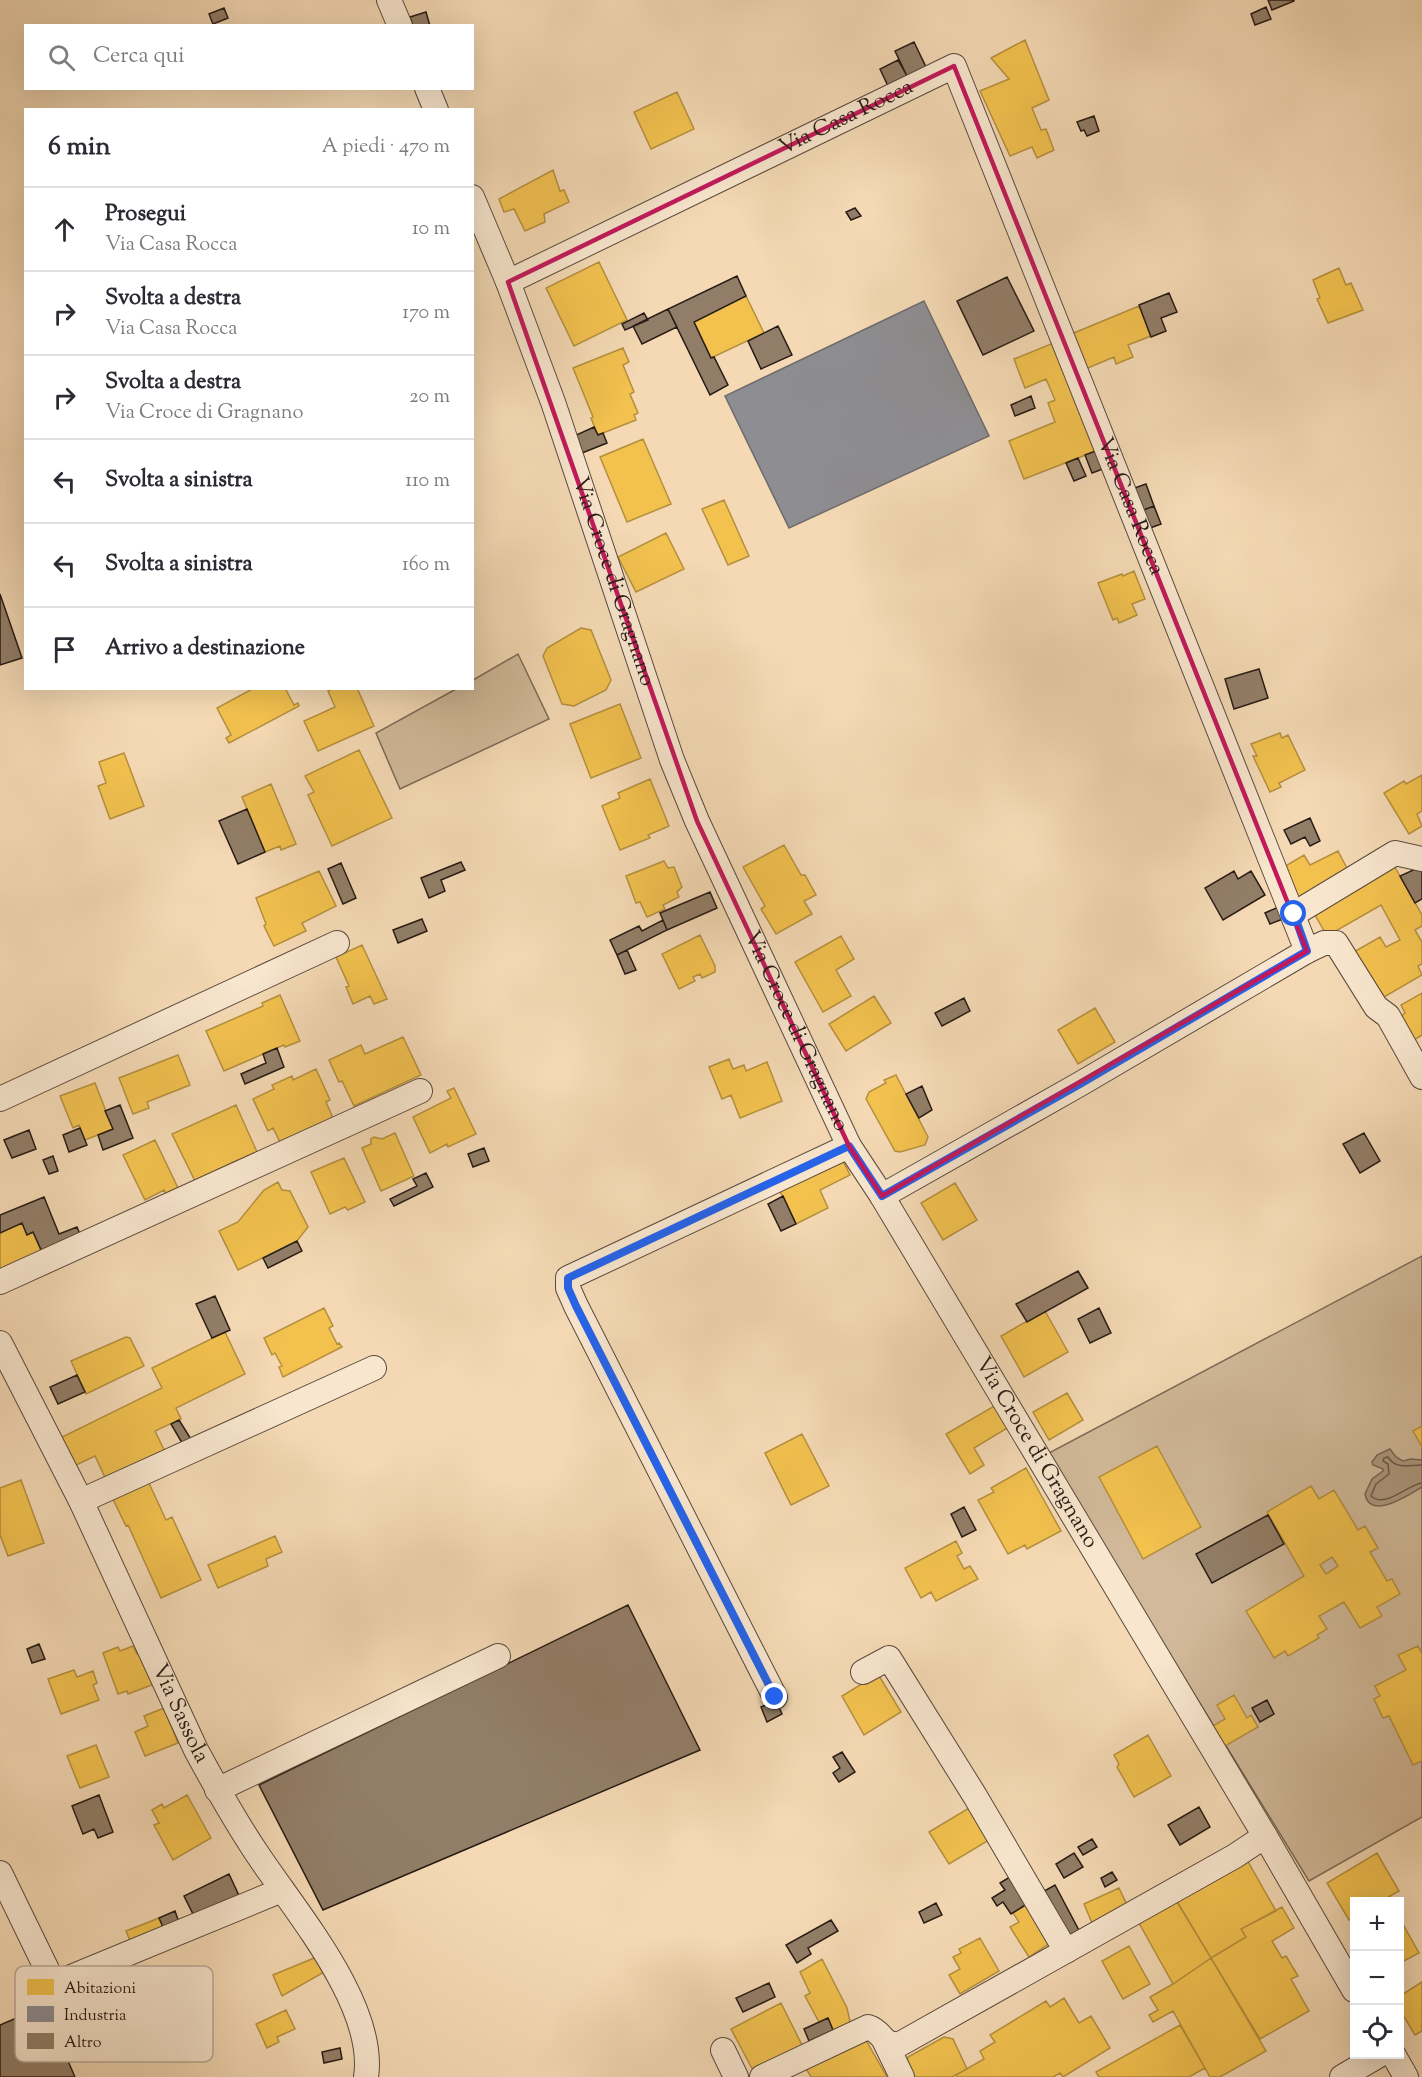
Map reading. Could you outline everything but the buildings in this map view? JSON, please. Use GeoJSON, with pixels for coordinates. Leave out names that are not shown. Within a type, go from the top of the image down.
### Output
{"type":"FeatureCollection","features":[{"type":"Feature","properties":{"kind":"street"},"geometry":{"type":"LineString","coordinates":[[389,0],[399,24]]}},
{"type":"Feature","properties":{"kind":"street","name":"Via Casa Rocca"},"geometry":{"type":"LineString","coordinates":[[508,282],[954,66],[1307,951]]}},
{"type":"Feature","properties":{"kind":"street"},"geometry":{"type":"LineString","coordinates":[[428,90],[435,108]]}},
{"type":"Feature","properties":{"kind":"street","name":"Via Croce di Gragnano"},"geometry":{"type":"LineString","coordinates":[[474,202],[508,282],[553,402],[672,760],[697,821],[849,1146],[882,1196],[1265,1836],[1350,1983]]}},
{"type":"Feature","properties":{"kind":"street"},"geometry":{"type":"LineString","coordinates":[[1294,914],[1395,853],[1422,859]]}},
{"type":"Feature","properties":{"kind":"street"},"geometry":{"type":"LineString","coordinates":[[0,1099],[337,942]]}},
{"type":"Feature","properties":{"kind":"street"},"geometry":{"type":"LineString","coordinates":[[882,1196],[1324,943],[1336,943],[1376,1007],[1388,1016],[1422,1077]]}},
{"type":"Feature","properties":{"kind":"street"},"geometry":{"type":"LineString","coordinates":[[0,1282],[420,1091]]}},
{"type":"Feature","properties":{"kind":"street"},"geometry":{"type":"LineString","coordinates":[[775,1697],[576,1306],[568,1288],[568,1278],[849,1146]]}},
{"type":"Feature","properties":{"kind":"street","name":"Via Sassola"},"geometry":{"type":"LineString","coordinates":[[0,1343],[81,1501],[196,1750],[217,1790],[321,1948],[350,1999],[364,2033],[368,2065],[366,2077]]}},
{"type":"Feature","properties":{"kind":"street"},"geometry":{"type":"LineString","coordinates":[[81,1501],[374,1368]]}},
{"type":"Feature","properties":{"kind":"street"},"geometry":{"type":"LineString","coordinates":[[217,1790],[498,1656]]}},
{"type":"Feature","properties":{"kind":"street"},"geometry":{"type":"LineString","coordinates":[[863,1672],[889,1659],[975,1796],[1066,1951]]}},
{"type":"Feature","properties":{"kind":"street"},"geometry":{"type":"LineString","coordinates":[[885,2042],[892,2045],[900,2044],[1235,1856],[1265,1836]]}},
{"type":"Feature","properties":{"kind":"street"},"geometry":{"type":"LineString","coordinates":[[0,1873],[45,1966]]}},
{"type":"Feature","properties":{"kind":"street"},"geometry":{"type":"LineString","coordinates":[[98,1966],[282,1890]]}},
{"type":"Feature","properties":{"kind":"street"},"geometry":{"type":"LineString","coordinates":[[762,2077],[868,2027],[876,2030],[885,2042],[902,2077]]}},
{"type":"Feature","properties":{"kind":"street"},"geometry":{"type":"LineString","coordinates":[[723,2050],[736,2077]]}},
{"type":"Feature","properties":{"kind":"street"},"geometry":{"type":"LineString","coordinates":[[1342,2077],[1374,2059]]}},
{"type":"Feature","properties":{"kind":"street"},"geometry":{"type":"LineString","coordinates":[[1395,2059],[1406,2077]]}},
{"type":"Feature","properties":{"kind":"highlighted area"},"geometry":{"type":"Polygon","coordinates":[[[954,66],[1307,951],[882,1196],[849,1146],[697,821],[508,282],[954,66]]]}},
{"type":"Feature","properties":{"kind":"shaded area"},"geometry":{"type":"Polygon","coordinates":[[[518,654],[549,719],[400,789],[376,733],[454,690],[474,690],[474,679],[518,654]]]}},
{"type":"Feature","properties":{"kind":"shaded area"},"geometry":{"type":"Polygon","coordinates":[[[1422,1256],[1422,1817],[1309,1881],[1047,1454],[1422,1256]]]}},
{"type":"Feature","properties":{"kind":"water"},"geometry":{"type":"Polygon","coordinates":[[[1390,1449],[1396,1457],[1403,1461],[1422,1460],[1422,1487],[1390,1504],[1374,1505],[1368,1502],[1365,1494],[1372,1479],[1383,1469],[1373,1465],[1372,1462],[1377,1455],[1390,1449]]]}},
{"type":"Feature","properties":{"kind":"route"},"geometry":{"type":"LineString","coordinates":[[775,1697],[576,1306],[568,1288],[568,1278],[849,1146],[882,1196],[1080,1084],[1307,951],[1294,914]]}}]}
